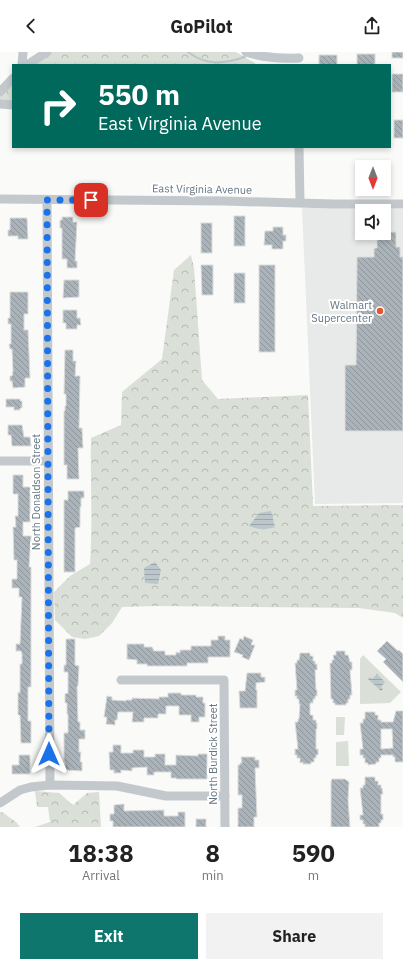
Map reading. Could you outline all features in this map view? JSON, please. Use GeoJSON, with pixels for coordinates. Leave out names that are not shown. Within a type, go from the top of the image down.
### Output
{"type":"FeatureCollection","features":[{"type":"Feature","properties":{"kind":"street"},"geometry":{"type":"LineString","coordinates":[[22,52],[22,64]]}},
{"type":"Feature","properties":{"kind":"street"},"geometry":{"type":"LineString","coordinates":[[29,64],[47,52]]}},
{"type":"Feature","properties":{"kind":"street"},"geometry":{"type":"LineString","coordinates":[[246,52],[260,61],[299,58]]}},
{"type":"Feature","properties":{"kind":"street"},"geometry":{"type":"LineString","coordinates":[[0,92],[12,79]]}},
{"type":"Feature","properties":{"kind":"street"},"geometry":{"type":"LineString","coordinates":[[0,104],[12,105]]}},
{"type":"Feature","properties":{"kind":"street"},"geometry":{"type":"LineString","coordinates":[[299,148],[300,202]]}},
{"type":"Feature","properties":{"kind":"street","name":"East Virginia Avenue"},"geometry":{"type":"LineString","coordinates":[[0,199],[403,204]]}},
{"type":"Feature","properties":{"kind":"street","name":"North Donaldson Street"},"geometry":{"type":"LineString","coordinates":[[47,200],[50,785]]}},
{"type":"Feature","properties":{"kind":"street"},"geometry":{"type":"LineString","coordinates":[[0,461],[48,461]]}},
{"type":"Feature","properties":{"kind":"street","name":"North Burdick Street"},"geometry":{"type":"LineString","coordinates":[[121,680],[224,680],[225,827]]}},
{"type":"Feature","properties":{"kind":"street"},"geometry":{"type":"LineString","coordinates":[[0,802],[20,790],[50,785],[117,786],[166,796],[225,796]]}},
{"type":"Feature","properties":{"kind":"shaded area"},"geometry":{"type":"Polygon","coordinates":[[[302,208],[355,209],[355,240],[391,240],[391,209],[403,209],[403,503],[315,504],[302,208]]]}},
{"type":"Feature","properties":{"kind":"shaded area"},"geometry":{"type":"Polygon","coordinates":[[[271,511],[275,527],[262,529],[249,526],[259,513],[271,511]]]}},
{"type":"Feature","properties":{"kind":"shaded area"},"geometry":{"type":"Polygon","coordinates":[[[155,562],[161,570],[158,584],[145,583],[144,568],[155,562]]]}},
{"type":"Feature","properties":{"kind":"shaded area"},"geometry":{"type":"Polygon","coordinates":[[[377,674],[385,682],[381,687],[383,689],[381,691],[368,679],[370,677],[372,679],[377,674]]]}},
{"type":"Feature","properties":{"kind":"green space"},"geometry":{"type":"Polygon","coordinates":[[[52,52],[236,52],[255,63],[254,64],[34,64],[52,52]]]}},
{"type":"Feature","properties":{"kind":"green space"},"geometry":{"type":"Polygon","coordinates":[[[12,82],[12,103],[0,102],[0,93],[12,82]]]}},
{"type":"Feature","properties":{"kind":"green space"},"geometry":{"type":"Polygon","coordinates":[[[191,255],[194,268],[202,380],[218,399],[308,395],[313,506],[403,505],[403,618],[395,613],[359,608],[122,607],[112,623],[99,636],[85,639],[72,637],[55,620],[54,592],[70,576],[90,564],[91,438],[121,425],[122,392],[162,359],[174,270],[191,255]]]}},
{"type":"Feature","properties":{"kind":"green space"},"geometry":{"type":"Polygon","coordinates":[[[363,655],[401,692],[390,703],[360,704],[360,659],[363,655]]]}},
{"type":"Feature","properties":{"kind":"green space"},"geometry":{"type":"Polygon","coordinates":[[[336,717],[345,717],[344,735],[336,735],[336,717]]]}},
{"type":"Feature","properties":{"kind":"green space"},"geometry":{"type":"Polygon","coordinates":[[[348,741],[349,766],[336,766],[336,742],[348,741]]]}},
{"type":"Feature","properties":{"kind":"green space"},"geometry":{"type":"Polygon","coordinates":[[[35,791],[59,793],[73,805],[87,793],[99,792],[101,827],[35,827],[50,822],[48,807],[37,807],[35,791]]]}},
{"type":"Feature","properties":{"kind":"green space"},"geometry":{"type":"Polygon","coordinates":[[[0,812],[16,822],[20,827],[0,827],[0,812]]]}},
{"type":"Feature","properties":{"kind":"building"},"geometry":{"type":"Polygon","coordinates":[[[392,52],[403,52],[403,58],[392,58],[392,52]]]}},
{"type":"Feature","properties":{"kind":"building"},"geometry":{"type":"Polygon","coordinates":[[[357,54],[375,54],[375,64],[357,64],[357,54]]]}},
{"type":"Feature","properties":{"kind":"building"},"geometry":{"type":"Polygon","coordinates":[[[319,55],[337,55],[337,64],[319,64],[319,55]]]}},
{"type":"Feature","properties":{"kind":"building"},"geometry":{"type":"Polygon","coordinates":[[[392,74],[403,74],[403,92],[392,92],[392,74]]]}},
{"type":"Feature","properties":{"kind":"building"},"geometry":{"type":"Polygon","coordinates":[[[394,120],[403,120],[403,138],[394,138],[394,120]]]}},
{"type":"Feature","properties":{"kind":"building"},"geometry":{"type":"Polygon","coordinates":[[[234,216],[245,216],[245,246],[234,246],[234,216]]]}},
{"type":"Feature","properties":{"kind":"building"},"geometry":{"type":"Polygon","coordinates":[[[62,217],[73,217],[73,222],[77,222],[75,261],[77,261],[77,268],[67,268],[67,259],[62,259],[62,228],[60,228],[60,220],[62,220],[62,217]]]}},
{"type":"Feature","properties":{"kind":"building"},"geometry":{"type":"Polygon","coordinates":[[[10,218],[27,218],[28,239],[18,239],[18,236],[8,236],[8,230],[10,230],[10,218]]]}},
{"type":"Feature","properties":{"kind":"building"},"geometry":{"type":"Polygon","coordinates":[[[201,223],[212,223],[212,253],[201,253],[201,223]]]}},
{"type":"Feature","properties":{"kind":"building"},"geometry":{"type":"Polygon","coordinates":[[[273,227],[283,227],[283,235],[286,235],[286,241],[283,241],[283,249],[272,249],[272,245],[264,245],[265,231],[273,231],[273,227]]]}},
{"type":"Feature","properties":{"kind":"building","name":"Walmart Supercenter"},"geometry":{"type":"Polygon","coordinates":[[[391,232],[396,232],[396,247],[400,247],[400,257],[403,257],[403,431],[345,431],[345,365],[356,365],[357,257],[374,257],[374,248],[377,248],[377,240],[391,240],[391,232]]]}},
{"type":"Feature","properties":{"kind":"building"},"geometry":{"type":"Polygon","coordinates":[[[201,265],[213,265],[213,295],[202,295],[201,265]]]}},
{"type":"Feature","properties":{"kind":"building"},"geometry":{"type":"Polygon","coordinates":[[[259,265],[275,265],[275,352],[259,352],[259,265]]]}},
{"type":"Feature","properties":{"kind":"building"},"geometry":{"type":"Polygon","coordinates":[[[234,273],[245,273],[245,303],[234,303],[234,273]]]}},
{"type":"Feature","properties":{"kind":"building"},"geometry":{"type":"Polygon","coordinates":[[[64,280],[79,280],[79,297],[63,298],[64,280]]]}},
{"type":"Feature","properties":{"kind":"building"},"geometry":{"type":"Polygon","coordinates":[[[10,292],[28,292],[28,314],[24,314],[24,330],[28,330],[30,378],[25,378],[25,387],[13,388],[12,381],[10,381],[10,376],[12,376],[13,371],[12,349],[10,349],[9,344],[11,344],[11,324],[8,324],[8,318],[10,318],[10,292]]]}},
{"type":"Feature","properties":{"kind":"building"},"geometry":{"type":"Polygon","coordinates":[[[63,310],[77,310],[77,318],[80,318],[81,325],[77,325],[77,329],[66,329],[66,323],[63,323],[63,310]]]}},
{"type":"Feature","properties":{"kind":"building"},"geometry":{"type":"Polygon","coordinates":[[[65,350],[73,350],[73,361],[76,361],[75,376],[80,376],[79,428],[82,428],[83,448],[78,448],[79,479],[67,479],[67,465],[64,465],[64,411],[66,406],[66,394],[64,394],[65,350]]]}},
{"type":"Feature","properties":{"kind":"building"},"geometry":{"type":"Polygon","coordinates":[[[6,399],[20,399],[20,401],[22,401],[22,408],[20,408],[20,410],[14,410],[14,407],[6,407],[6,399]]]}},
{"type":"Feature","properties":{"kind":"building"},"geometry":{"type":"Polygon","coordinates":[[[8,425],[22,425],[24,437],[30,437],[31,446],[12,446],[11,435],[8,435],[8,425]]]}},
{"type":"Feature","properties":{"kind":"building"},"geometry":{"type":"Polygon","coordinates":[[[13,475],[23,475],[23,487],[30,487],[30,522],[23,522],[23,536],[31,536],[29,567],[31,567],[31,687],[28,687],[28,721],[31,721],[31,743],[21,743],[20,715],[18,715],[18,692],[20,693],[20,664],[22,664],[22,654],[21,651],[16,651],[16,644],[20,644],[22,597],[19,597],[19,588],[12,588],[12,579],[17,579],[17,560],[14,560],[13,527],[16,527],[15,516],[18,516],[18,494],[13,494],[13,475]]]}},
{"type":"Feature","properties":{"kind":"building"},"geometry":{"type":"Polygon","coordinates":[[[68,491],[84,491],[84,498],[81,498],[80,507],[80,527],[75,528],[75,572],[64,572],[64,500],[68,500],[68,491]]]}},
{"type":"Feature","properties":{"kind":"building"},"geometry":{"type":"Polygon","coordinates":[[[218,636],[225,636],[225,640],[230,640],[230,657],[208,657],[208,663],[187,663],[187,666],[147,666],[147,664],[137,664],[137,660],[127,659],[127,644],[144,644],[144,647],[152,647],[154,651],[165,651],[165,655],[176,655],[176,652],[180,653],[180,650],[191,650],[191,646],[211,646],[211,640],[218,640],[218,636]]]}},
{"type":"Feature","properties":{"kind":"building"},"geometry":{"type":"Polygon","coordinates":[[[244,636],[253,640],[251,645],[255,645],[249,660],[242,657],[243,655],[234,652],[240,638],[243,640],[244,636]]]}},
{"type":"Feature","properties":{"kind":"building"},"geometry":{"type":"Polygon","coordinates":[[[66,639],[75,639],[75,665],[79,666],[77,686],[78,722],[80,722],[80,730],[85,730],[85,739],[79,739],[79,752],[81,752],[80,762],[82,762],[82,771],[65,770],[64,762],[64,733],[68,733],[68,714],[67,703],[65,703],[65,694],[68,693],[68,672],[64,672],[64,665],[66,665],[66,639]]]}},
{"type":"Feature","properties":{"kind":"building"},"geometry":{"type":"Polygon","coordinates":[[[387,641],[403,654],[403,682],[383,662],[386,659],[377,651],[387,641]]]}},
{"type":"Feature","properties":{"kind":"building"},"geometry":{"type":"Polygon","coordinates":[[[336,651],[345,651],[345,655],[348,655],[350,662],[352,662],[352,670],[350,670],[352,695],[350,695],[350,699],[348,699],[348,703],[346,703],[346,705],[335,705],[335,703],[333,703],[333,699],[331,699],[330,663],[334,660],[333,655],[336,655],[336,651]]]}},
{"type":"Feature","properties":{"kind":"building"},"geometry":{"type":"Polygon","coordinates":[[[300,653],[310,653],[310,656],[313,656],[313,661],[317,664],[317,670],[315,670],[317,696],[313,699],[313,703],[310,703],[310,715],[313,715],[313,720],[316,720],[317,723],[316,749],[318,749],[318,755],[316,755],[314,762],[311,762],[311,764],[303,764],[303,762],[300,763],[300,758],[297,758],[297,755],[295,755],[295,749],[298,749],[295,722],[298,722],[299,719],[300,704],[299,699],[295,696],[295,690],[297,690],[295,663],[299,660],[300,653]]]}},
{"type":"Feature","properties":{"kind":"building"},"geometry":{"type":"Polygon","coordinates":[[[247,673],[261,673],[261,677],[265,677],[265,682],[256,683],[257,708],[240,708],[239,691],[245,691],[247,673]]]}},
{"type":"Feature","properties":{"kind":"building"},"geometry":{"type":"Polygon","coordinates":[[[168,693],[181,693],[181,695],[196,695],[196,697],[203,697],[203,703],[205,703],[205,717],[199,717],[199,722],[191,722],[191,715],[179,715],[179,706],[166,706],[166,714],[158,714],[158,718],[144,718],[144,722],[132,722],[133,712],[118,712],[115,725],[106,724],[107,717],[104,717],[107,696],[112,697],[112,700],[126,701],[132,700],[132,698],[159,699],[159,697],[168,697],[168,693]]]}},
{"type":"Feature","properties":{"kind":"building"},"geometry":{"type":"Polygon","coordinates":[[[396,711],[403,711],[403,762],[395,762],[395,757],[393,757],[393,755],[381,755],[379,762],[368,765],[368,763],[365,763],[365,758],[363,758],[363,755],[360,755],[360,749],[363,749],[360,723],[363,723],[363,719],[365,719],[365,712],[375,712],[375,715],[378,715],[378,720],[381,720],[381,722],[393,722],[396,711]],[[381,729],[381,749],[393,748],[392,729],[381,729]]]}},
{"type":"Feature","properties":{"kind":"building"},"geometry":{"type":"Polygon","coordinates":[[[113,745],[121,745],[121,753],[133,753],[133,750],[144,750],[144,757],[155,757],[155,754],[165,754],[165,765],[176,765],[176,755],[198,756],[198,754],[207,754],[207,779],[176,779],[171,778],[171,772],[154,772],[154,775],[147,775],[147,767],[132,768],[132,771],[121,770],[121,773],[114,773],[114,770],[110,770],[109,752],[113,752],[113,745]]]}},
{"type":"Feature","properties":{"kind":"building"},"geometry":{"type":"Polygon","coordinates":[[[19,755],[30,755],[30,774],[12,774],[12,765],[19,765],[19,755]]]}},
{"type":"Feature","properties":{"kind":"building"},"geometry":{"type":"Polygon","coordinates":[[[241,757],[255,757],[255,760],[259,760],[259,768],[255,768],[257,817],[254,817],[254,827],[238,827],[238,808],[242,808],[242,795],[238,795],[238,765],[242,763],[241,757]]]}},
{"type":"Feature","properties":{"kind":"building"},"geometry":{"type":"Polygon","coordinates":[[[365,777],[375,777],[375,781],[378,781],[378,785],[381,785],[382,788],[383,794],[381,794],[381,814],[383,814],[383,820],[379,823],[379,827],[365,827],[363,820],[360,820],[360,815],[363,815],[360,788],[363,788],[363,785],[365,785],[365,777]]]}},
{"type":"Feature","properties":{"kind":"building"},"geometry":{"type":"Polygon","coordinates":[[[332,779],[345,779],[349,782],[348,800],[350,827],[331,827],[332,779]]]}},
{"type":"Feature","properties":{"kind":"building"},"geometry":{"type":"Polygon","coordinates":[[[124,804],[124,811],[164,810],[164,816],[178,816],[178,812],[185,812],[185,827],[113,827],[113,821],[110,821],[110,814],[114,814],[114,805],[124,804]]]}},
{"type":"Feature","properties":{"kind":"building"},"geometry":{"type":"Polygon","coordinates":[[[196,819],[206,819],[206,827],[196,827],[196,819]]]}},
{"type":"Feature","properties":{"kind":"waterway"},"geometry":{"type":"LineString","coordinates":[[188,52],[195,57],[208,62],[230,61],[245,57]]}},
{"type":"Feature","properties":{"kind":"place","name":"Walmart Supercenter"},"geometry":{"type":"Point","coordinates":[380,311]}},
{"type":"Feature","properties":{"kind":"route"},"geometry":{"type":"LineString","coordinates":[[49,754],[47,200],[91,200]]}}]}
